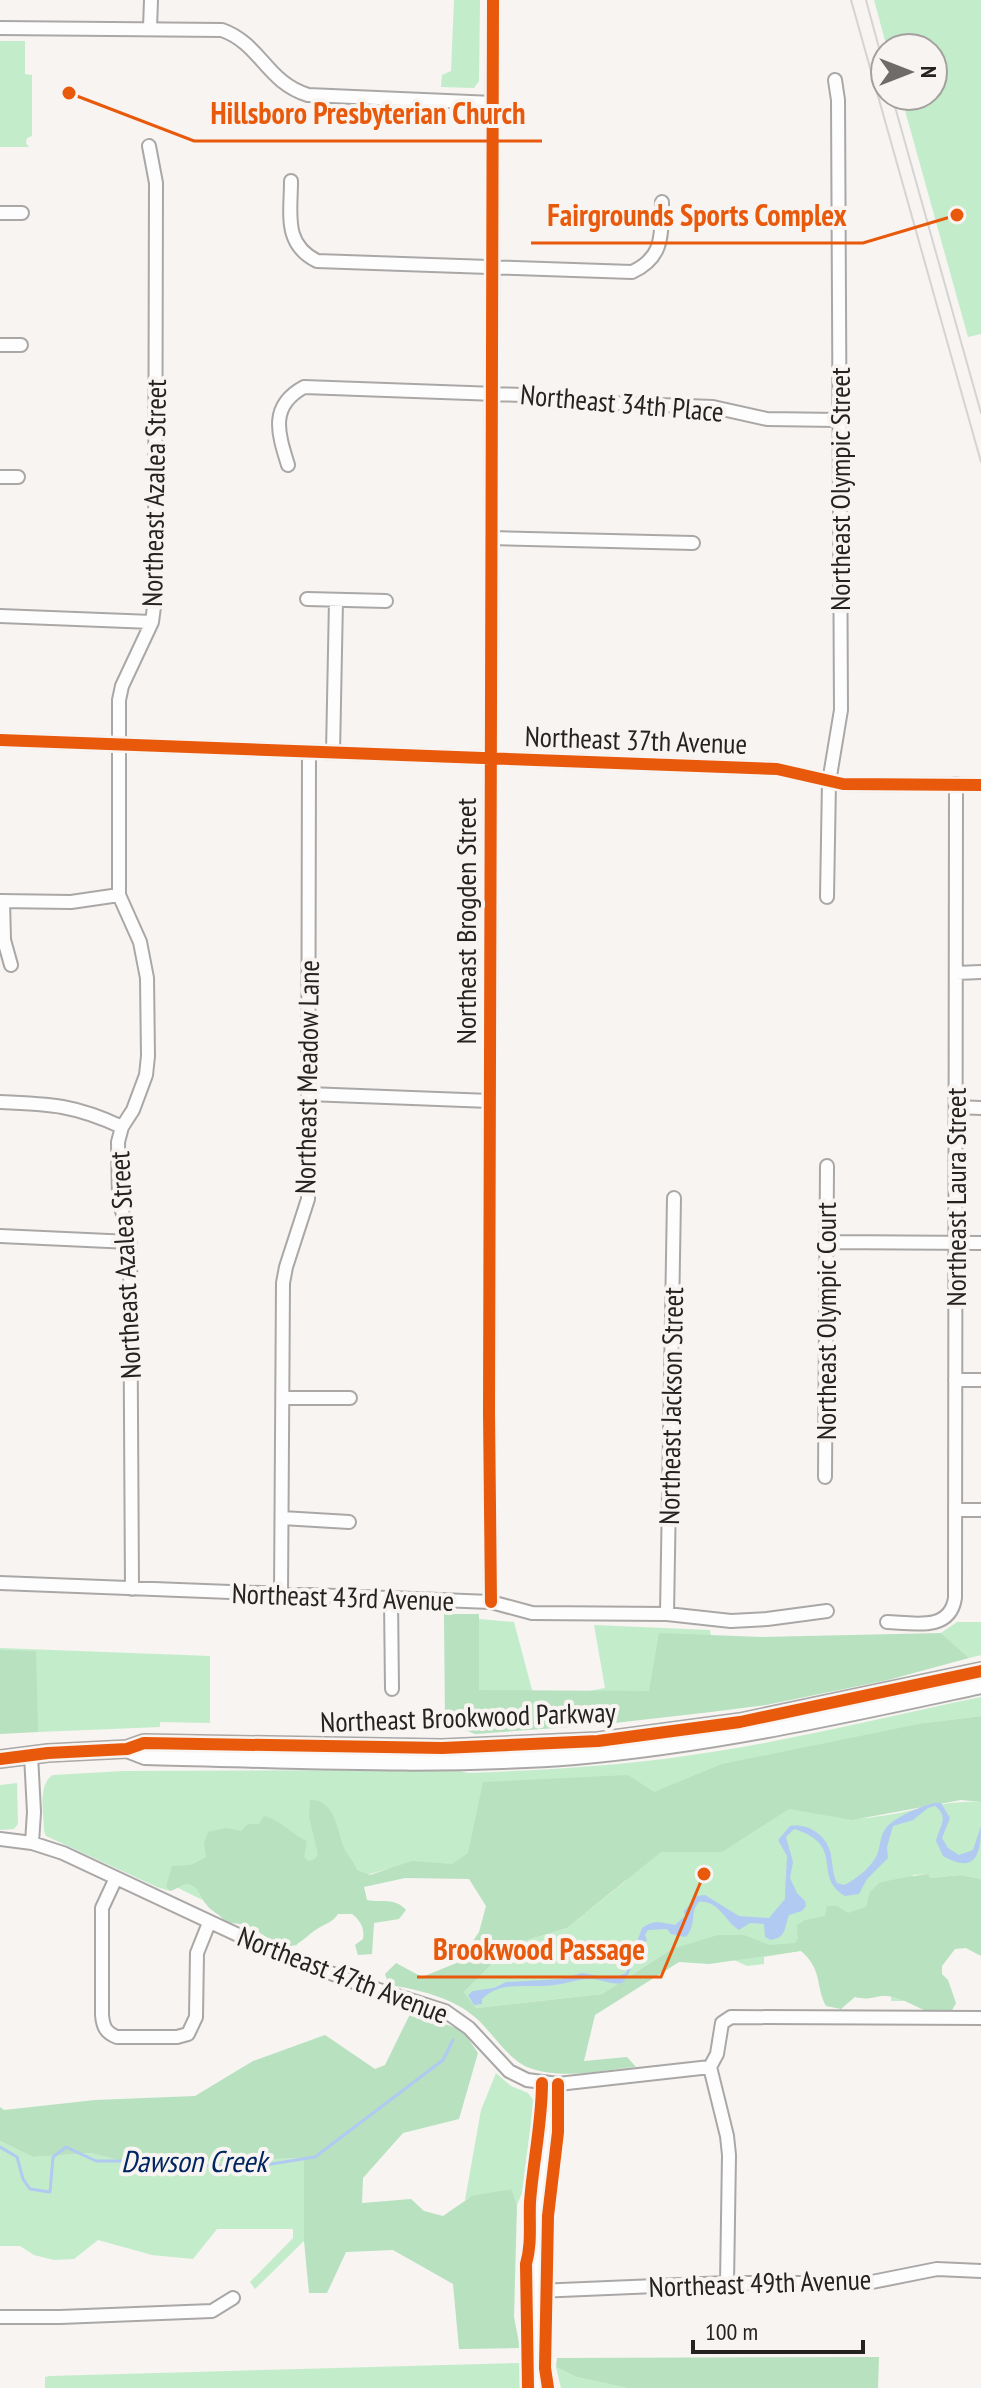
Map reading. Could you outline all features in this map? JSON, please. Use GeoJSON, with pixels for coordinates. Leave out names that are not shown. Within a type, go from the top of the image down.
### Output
{"type":"FeatureCollection","features":[{"type":"Feature","properties":{"kind":"main road","name":"Northeast Brookwood Parkway"},"geometry":{"type":"LineString","coordinates":[[0,1759],[127,1749],[144,1743],[428,1748],[598,1741],[740,1722],[981,1671]]}},
{"type":"Feature","properties":{"kind":"main road","name":"Northeast Brookwood Parkway"},"geometry":{"type":"LineString","coordinates":[[127,1749],[145,1756],[402,1761],[572,1756],[742,1735],[981,1685]]}},
{"type":"Feature","properties":{"kind":"street"},"geometry":{"type":"LineString","coordinates":[[150,28],[151,0]]}},
{"type":"Feature","properties":{"kind":"street","name":"Northeast Brogden Street"},"geometry":{"type":"LineString","coordinates":[[491,1602],[493,0]]}},
{"type":"Feature","properties":{"kind":"street"},"geometry":{"type":"LineString","coordinates":[[0,28],[209,29],[232,34],[246,43],[284,85],[308,95],[493,103]]}},
{"type":"Feature","properties":{"kind":"street","name":"Northeast Olympic Street"},"geometry":{"type":"LineString","coordinates":[[827,897],[829,782],[841,710],[838,100],[835,80]]}},
{"type":"Feature","properties":{"kind":"street","name":"Northeast Azalea Street"},"geometry":{"type":"LineString","coordinates":[[132,1589],[130,1242],[119,1199],[118,1142],[146,1075],[148,1009],[143,951],[119,895],[118,745],[122,686],[152,622],[155,599],[156,183],[149,146]]}},
{"type":"Feature","properties":{"kind":"street"},"geometry":{"type":"LineString","coordinates":[[291,181],[293,240],[303,254],[317,261],[632,272],[655,255],[660,241],[662,202]]}},
{"type":"Feature","properties":{"kind":"street"},"geometry":{"type":"LineString","coordinates":[[0,213],[22,213]]}},
{"type":"Feature","properties":{"kind":"street"},"geometry":{"type":"LineString","coordinates":[[0,345],[21,345]]}},
{"type":"Feature","properties":{"kind":"street","name":"Northeast 34th Place"},"geometry":{"type":"LineString","coordinates":[[288,465],[279,435],[280,414],[290,394],[304,387],[523,395],[553,401],[713,407],[767,419],[838,420]]}},
{"type":"Feature","properties":{"kind":"street"},"geometry":{"type":"LineString","coordinates":[[0,477],[18,477]]}},
{"type":"Feature","properties":{"kind":"street"},"geometry":{"type":"LineString","coordinates":[[491,538],[693,543]]}},
{"type":"Feature","properties":{"kind":"street"},"geometry":{"type":"LineString","coordinates":[[307,599],[386,601]]}},
{"type":"Feature","properties":{"kind":"street"},"geometry":{"type":"LineString","coordinates":[[333,753],[336,600]]}},
{"type":"Feature","properties":{"kind":"street"},"geometry":{"type":"LineString","coordinates":[[0,616],[152,622]]}},
{"type":"Feature","properties":{"kind":"street","name":"Northeast 37th Avenue"},"geometry":{"type":"LineString","coordinates":[[0,740],[787,770],[829,782],[981,785]]}},
{"type":"Feature","properties":{"kind":"street","name":"Northeast Meadow Lane"},"geometry":{"type":"LineString","coordinates":[[281,1595],[283,1283],[308,1199],[309,753]]}},
{"type":"Feature","properties":{"kind":"street","name":"Northeast Laura Street"},"geometry":{"type":"LineString","coordinates":[[887,1622],[933,1624],[946,1619],[953,1610],[956,784]]}},
{"type":"Feature","properties":{"kind":"street"},"geometry":{"type":"LineString","coordinates":[[11,965],[4,940],[2,901],[71,902],[119,895]]}},
{"type":"Feature","properties":{"kind":"street"},"geometry":{"type":"LineString","coordinates":[[956,973],[981,972]]}},
{"type":"Feature","properties":{"kind":"street"},"geometry":{"type":"LineString","coordinates":[[308,1094],[490,1101]]}},
{"type":"Feature","properties":{"kind":"street"},"geometry":{"type":"LineString","coordinates":[[0,1102],[60,1105],[93,1114],[122,1127]]}},
{"type":"Feature","properties":{"kind":"street"},"geometry":{"type":"LineString","coordinates":[[956,1107],[981,1108]]}},
{"type":"Feature","properties":{"kind":"street","name":"Northeast Olympic Court"},"geometry":{"type":"LineString","coordinates":[[825,1477],[827,1166]]}},
{"type":"Feature","properties":{"kind":"street","name":"Northeast Jackson Street"},"geometry":{"type":"LineString","coordinates":[[667,1614],[674,1198]]}},
{"type":"Feature","properties":{"kind":"street"},"geometry":{"type":"LineString","coordinates":[[0,1236],[130,1242]]}},
{"type":"Feature","properties":{"kind":"street"},"geometry":{"type":"LineString","coordinates":[[827,1242],[981,1243]]}},
{"type":"Feature","properties":{"kind":"street"},"geometry":{"type":"LineString","coordinates":[[955,1380],[981,1380]]}},
{"type":"Feature","properties":{"kind":"street"},"geometry":{"type":"LineString","coordinates":[[283,1398],[350,1398]]}},
{"type":"Feature","properties":{"kind":"street"},"geometry":{"type":"LineString","coordinates":[[955,1510],[981,1510]]}},
{"type":"Feature","properties":{"kind":"street"},"geometry":{"type":"LineString","coordinates":[[282,1518],[349,1522]]}},
{"type":"Feature","properties":{"kind":"street","name":"Northeast 43rd Avenue"},"geometry":{"type":"LineString","coordinates":[[0,1583],[491,1602],[532,1613],[667,1614],[744,1620],[827,1611]]}},
{"type":"Feature","properties":{"kind":"street"},"geometry":{"type":"LineString","coordinates":[[391,1599],[392,1689]]}},
{"type":"Feature","properties":{"kind":"street"},"geometry":{"type":"LineString","coordinates":[[31,1755],[32,1843]]}},
{"type":"Feature","properties":{"kind":"street","name":"Northeast 47th Avenue"},"geometry":{"type":"LineString","coordinates":[[0,1839],[32,1843],[76,1858],[209,1923],[309,1966],[445,2011],[469,2028],[516,2075],[549,2084],[710,2067]]}},
{"type":"Feature","properties":{"kind":"street"},"geometry":{"type":"LineString","coordinates":[[116,1878],[102,1908],[102,2015],[107,2032],[117,2037],[177,2037],[188,2034],[196,2017],[197,1953],[209,1923]]}},
{"type":"Feature","properties":{"kind":"street"},"geometry":{"type":"LineString","coordinates":[[727,2283],[729,2155],[710,2067],[717,2054],[722,2023],[731,2017],[981,2018]]}},
{"type":"Feature","properties":{"kind":"street"},"geometry":{"type":"LineString","coordinates":[[538,2388],[539,2190],[548,2135],[549,2084]]}},
{"type":"Feature","properties":{"kind":"street","name":"Northeast 49th Avenue"},"geometry":{"type":"LineString","coordinates":[[537,2291],[727,2283],[867,2283],[937,2269],[981,2271]]}},
{"type":"Feature","properties":{"kind":"street"},"geometry":{"type":"LineString","coordinates":[[0,2317],[212,2311],[233,2298]]}},
{"type":"Feature","properties":{"kind":"green space"},"geometry":{"type":"Polygon","coordinates":[[[454,0],[480,0],[479,81],[474,88],[441,87],[442,75],[451,71],[454,0]]]}},
{"type":"Feature","properties":{"kind":"green space"},"geometry":{"type":"Polygon","coordinates":[[[874,0],[981,0],[981,334],[968,337],[905,112],[949,112],[949,32],[883,32],[874,0]]]}},
{"type":"Feature","properties":{"kind":"green space"},"geometry":{"type":"Polygon","coordinates":[[[0,41],[25,41],[25,74],[32,75],[32,136],[27,138],[26,143],[29,147],[0,147],[0,41]]]}},
{"type":"Feature","properties":{"kind":"green space"},"geometry":{"type":"Polygon","coordinates":[[[444,1614],[479,1614],[479,1690],[649,1691],[659,1633],[761,1637],[941,1633],[969,1658],[888,1680],[766,1705],[597,1725],[475,1734],[445,1722],[444,1614]]]}},
{"type":"Feature","properties":{"kind":"green space"},"geometry":{"type":"Polygon","coordinates":[[[446,1616],[514,1622],[535,1701],[605,1688],[594,1625],[710,1630],[722,1704],[487,1726],[446,1727],[446,1616]]]}},
{"type":"Feature","properties":{"kind":"green space"},"geometry":{"type":"Polygon","coordinates":[[[957,1622],[981,1622],[981,1655],[969,1658],[941,1633],[957,1622]]]}},
{"type":"Feature","properties":{"kind":"green space"},"geometry":{"type":"Polygon","coordinates":[[[0,1648],[210,1656],[210,1723],[160,1722],[160,1727],[38,1732],[38,1727],[0,1731],[0,1648]]]}},
{"type":"Feature","properties":{"kind":"green space"},"geometry":{"type":"Polygon","coordinates":[[[0,1650],[36,1651],[38,1732],[0,1734],[0,1650]]]}},
{"type":"Feature","properties":{"kind":"green space"},"geometry":{"type":"Polygon","coordinates":[[[981,1697],[981,1716],[924,1723],[827,1815],[865,1818],[942,1804],[981,1802],[981,1879],[961,1875],[930,1878],[927,1874],[913,1875],[904,2001],[891,2001],[892,1964],[816,1948],[764,1957],[764,1964],[747,1966],[734,1960],[672,1949],[602,1994],[476,2008],[464,1992],[511,1945],[567,1928],[627,1880],[388,1869],[366,1875],[357,1870],[296,1946],[168,1883],[166,1887],[170,1891],[46,1836],[44,1831],[43,1792],[53,1775],[124,1771],[455,1770],[468,1773],[593,1766],[687,1756],[751,1745],[981,1697]]]}},
{"type":"Feature","properties":{"kind":"green space"},"geometry":{"type":"Polygon","coordinates":[[[981,1716],[981,1802],[961,1800],[852,1820],[789,1809],[722,1852],[661,1852],[567,1928],[511,1945],[464,1992],[476,2008],[602,1994],[672,1949],[718,1935],[744,1935],[770,1945],[795,1943],[798,1939],[797,1925],[825,1916],[827,1906],[837,1906],[848,1913],[866,1907],[870,1892],[879,1883],[928,1874],[930,1878],[961,1875],[981,1879],[981,1956],[966,1948],[955,1949],[942,1966],[942,1974],[948,1980],[956,2003],[950,2014],[926,2011],[887,1996],[855,1997],[841,2009],[826,2006],[816,1971],[801,1951],[709,1964],[679,1962],[595,2015],[584,2061],[627,2057],[636,2067],[583,2073],[542,2072],[515,2059],[476,2018],[457,2005],[423,1992],[389,1985],[385,1974],[396,1963],[422,1977],[459,1962],[479,1932],[486,1906],[469,1879],[405,1878],[364,1887],[367,1900],[393,1902],[406,1910],[399,1919],[374,1923],[372,1954],[358,1955],[355,1945],[363,1939],[363,1931],[352,1914],[338,1914],[299,1943],[284,1948],[247,1925],[225,1922],[208,1907],[192,1885],[170,1891],[166,1887],[172,1866],[191,1865],[206,1857],[204,1843],[208,1832],[226,1828],[241,1831],[248,1824],[259,1824],[264,1816],[307,1841],[304,1857],[309,1861],[315,1859],[318,1854],[309,1817],[310,1800],[318,1801],[330,1810],[344,1848],[357,1870],[370,1875],[412,1861],[452,1864],[468,1853],[483,1782],[628,1775],[654,1792],[722,1764],[924,1723],[981,1716]]]}},
{"type":"Feature","properties":{"kind":"green space"},"geometry":{"type":"Polygon","coordinates":[[[17,1783],[18,1824],[14,1829],[0,1830],[0,1785],[17,1783]]]}},
{"type":"Feature","properties":{"kind":"green space"},"geometry":{"type":"Polygon","coordinates":[[[411,2012],[462,2030],[478,2053],[459,2119],[403,2133],[363,2178],[362,2203],[411,2199],[424,2211],[443,2216],[472,2196],[511,2189],[517,2205],[514,2317],[520,2348],[459,2349],[453,2284],[393,2250],[346,2252],[327,2293],[309,2293],[304,2241],[304,2158],[135,2164],[90,2153],[33,2157],[0,2141],[0,2107],[4,2110],[95,2100],[195,2096],[253,2061],[325,2035],[375,2069],[385,2065],[411,2012]]]}},
{"type":"Feature","properties":{"kind":"green space"},"geometry":{"type":"Polygon","coordinates":[[[496,2073],[511,2086],[528,2093],[534,2101],[522,2193],[517,2205],[510,2189],[465,2200],[481,2110],[496,2073]]]}},
{"type":"Feature","properties":{"kind":"green space"},"geometry":{"type":"Polygon","coordinates":[[[0,2141],[33,2157],[90,2153],[135,2164],[304,2158],[304,2241],[255,2289],[250,2282],[293,2238],[293,2229],[217,2229],[193,2259],[152,2255],[98,2240],[74,2259],[54,2260],[34,2255],[20,2246],[0,2246],[0,2141]]]}},
{"type":"Feature","properties":{"kind":"green space"},"geometry":{"type":"Polygon","coordinates":[[[879,2357],[878,2388],[627,2388],[576,2377],[556,2367],[557,2358],[879,2357]]]}},
{"type":"Feature","properties":{"kind":"green space"},"geometry":{"type":"Polygon","coordinates":[[[520,2363],[521,2388],[45,2388],[45,2377],[50,2376],[520,2363]]]}},
{"type":"Feature","properties":{"kind":"green space"},"geometry":{"type":"Polygon","coordinates":[[[556,2367],[576,2377],[627,2388],[561,2388],[556,2367]]]}},
{"type":"Feature","properties":{"kind":"water"},"geometry":{"type":"Polygon","coordinates":[[[941,1803],[950,1818],[942,1838],[948,1848],[959,1855],[973,1850],[981,1826],[978,1853],[970,1862],[954,1861],[943,1856],[936,1841],[943,1818],[935,1806],[913,1820],[893,1826],[887,1847],[888,1858],[867,1879],[859,1894],[845,1896],[830,1879],[820,1843],[794,1829],[786,1837],[793,1862],[790,1878],[806,1906],[802,1911],[789,1915],[780,1937],[771,1940],[765,1937],[764,1924],[750,1923],[739,1930],[712,1904],[699,1902],[686,1937],[671,1934],[667,1929],[648,1930],[645,1935],[647,1940],[622,1983],[586,1979],[545,1986],[507,1987],[490,1993],[482,1999],[482,2004],[474,2005],[468,1995],[506,1982],[561,1979],[582,1973],[612,1978],[626,1973],[642,1928],[654,1923],[675,1925],[685,1916],[684,1911],[697,1896],[705,1895],[739,1916],[769,1918],[785,1899],[787,1856],[778,1840],[790,1826],[809,1828],[820,1835],[828,1845],[837,1883],[844,1885],[873,1862],[890,1824],[909,1812],[941,1803]]]}},
{"type":"Feature","properties":{"kind":"waterway","name":"Dawson Creek"},"geometry":{"type":"LineString","coordinates":[[0,2147],[17,2157],[23,2179],[30,2189],[50,2192],[53,2157],[66,2147],[96,2161],[169,2161],[213,2166],[252,2167],[315,2157],[443,2060],[453,2040]]}},
{"type":"Feature","properties":{"kind":"tram line"},"geometry":{"type":"LineString","coordinates":[[851,0],[981,462]]}},
{"type":"Feature","properties":{"kind":"tram line"},"geometry":{"type":"LineString","coordinates":[[866,0],[875,32]]}},
{"type":"Feature","properties":{"kind":"tram line"},"geometry":{"type":"LineString","coordinates":[[896,112],[981,413]]}},
{"type":"Feature","properties":{"kind":"cycle path"},"geometry":{"type":"LineString","coordinates":[[491,1602],[493,0]]}},
{"type":"Feature","properties":{"kind":"cycle path"},"geometry":{"type":"LineString","coordinates":[[0,740],[777,769],[843,784],[981,785]]}},
{"type":"Feature","properties":{"kind":"cycle path"},"geometry":{"type":"LineString","coordinates":[[0,1759],[127,1749],[144,1743],[442,1748],[598,1741],[740,1722],[981,1671]]}},
{"type":"Feature","properties":{"kind":"cycle path"},"geometry":{"type":"LineString","coordinates":[[528,2388],[526,2264],[542,2083]]}},
{"type":"Feature","properties":{"kind":"cycle path"},"geometry":{"type":"LineString","coordinates":[[548,2388],[545,2368],[548,2216],[558,2132],[558,2084]]}},
{"type":"Feature","properties":{"kind":"place","name":"Hillsboro Presbyterian Church"},"geometry":{"type":"Point","coordinates":[69,93]}},
{"type":"Feature","properties":{"kind":"place","name":"Fairgrounds Sports Complex"},"geometry":{"type":"Point","coordinates":[957,215]}},
{"type":"Feature","properties":{"kind":"place","name":"Brookwood Passage"},"geometry":{"type":"Point","coordinates":[704,1874]}}]}
